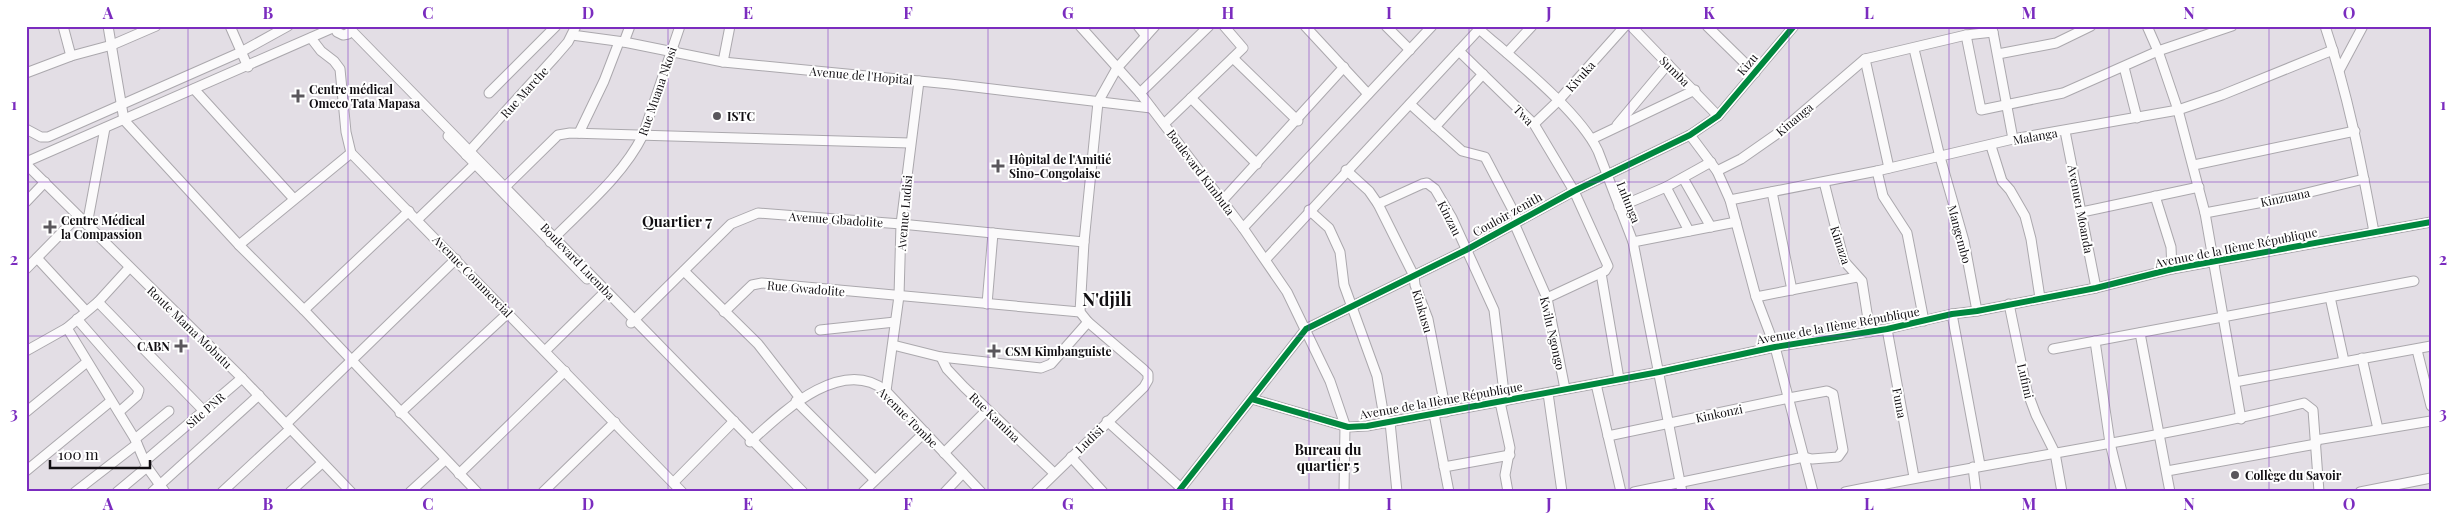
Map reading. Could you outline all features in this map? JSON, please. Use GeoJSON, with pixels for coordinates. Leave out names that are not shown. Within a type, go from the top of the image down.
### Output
{"type":"FeatureCollection","features":[{"type":"Feature","properties":{"kind":"street"},"geometry":{"type":"LineString","coordinates":[[62,26],[71,56]]}},
{"type":"Feature","properties":{"kind":"street"},"geometry":{"type":"LineString","coordinates":[[108,26],[124,120],[239,245],[353,361],[476,492]]}},
{"type":"Feature","properties":{"kind":"street"},"geometry":{"type":"LineString","coordinates":[[26,72],[71,56],[112,45],[156,26]]}},
{"type":"Feature","properties":{"kind":"street"},"geometry":{"type":"LineString","coordinates":[[230,26],[248,67]]}},
{"type":"Feature","properties":{"kind":"street"},"geometry":{"type":"LineString","coordinates":[[26,129],[42,137],[48,137],[241,52],[288,26]]}},
{"type":"Feature","properties":{"kind":"street"},"geometry":{"type":"LineString","coordinates":[[489,93],[556,26]]}},
{"type":"Feature","properties":{"kind":"street"},"geometry":{"type":"LineString","coordinates":[[579,133],[630,26]]}},
{"type":"Feature","properties":{"kind":"street","name":"Rue Muana Nkosi"},"geometry":{"type":"LineString","coordinates":[[552,240],[627,164],[643,134],[680,26]]}},
{"type":"Feature","properties":{"kind":"street"},"geometry":{"type":"LineString","coordinates":[[723,62],[730,26]]}},
{"type":"Feature","properties":{"kind":"street","name":"Boulevard Kimbuta"},"geometry":{"type":"LineString","coordinates":[[1080,26],[1140,93],[1243,228],[1288,292],[1330,381],[1345,425],[1344,492]]}},
{"type":"Feature","properties":{"kind":"street"},"geometry":{"type":"LineString","coordinates":[[1138,26],[1146,36]]}},
{"type":"Feature","properties":{"kind":"street"},"geometry":{"type":"LineString","coordinates":[[893,345],[941,357],[1046,367],[1088,322],[1080,312],[1084,242],[1098,102],[1118,68],[1156,26]]}},
{"type":"Feature","properties":{"kind":"street"},"geometry":{"type":"LineString","coordinates":[[1140,93],[1209,26]]}},
{"type":"Feature","properties":{"kind":"street"},"geometry":{"type":"LineString","coordinates":[[1164,124],[1243,47],[1224,26]]}},
{"type":"Feature","properties":{"kind":"street"},"geometry":{"type":"LineString","coordinates":[[1305,26],[1368,94]]}},
{"type":"Feature","properties":{"kind":"street"},"geometry":{"type":"LineString","coordinates":[[1387,26],[1410,50]]}},
{"type":"Feature","properties":{"kind":"street"},"geometry":{"type":"LineString","coordinates":[[1243,228],[1432,26]]}},
{"type":"Feature","properties":{"kind":"street"},"geometry":{"type":"LineString","coordinates":[[1507,53],[1532,26]]}},
{"type":"Feature","properties":{"kind":"street","name":"Kivuka"},"geometry":{"type":"LineString","coordinates":[[1534,124],[1558,101],[1625,26]]}},
{"type":"Feature","properties":{"kind":"street","name":"Sumba"},"geometry":{"type":"LineString","coordinates":[[1630,26],[1695,90],[1718,116]]}},
{"type":"Feature","properties":{"kind":"street"},"geometry":{"type":"LineString","coordinates":[[1707,26],[1755,73]]}},
{"type":"Feature","properties":{"kind":"street","name":"Kizu"},"geometry":{"type":"LineString","coordinates":[[1718,116],[1794,26]]}},
{"type":"Feature","properties":{"kind":"street"},"geometry":{"type":"LineString","coordinates":[[1998,54],[2056,43],[2091,26]]}},
{"type":"Feature","properties":{"kind":"street"},"geometry":{"type":"LineString","coordinates":[[1966,36],[1981,110],[2063,93],[2158,51],[2221,28],[2232,26]]}},
{"type":"Feature","properties":{"kind":"street"},"geometry":{"type":"LineString","coordinates":[[2324,26],[2340,69],[2355,131],[2374,232]]}},
{"type":"Feature","properties":{"kind":"street"},"geometry":{"type":"LineString","coordinates":[[2340,69],[2363,26]]}},
{"type":"Feature","properties":{"kind":"street"},"geometry":{"type":"LineString","coordinates":[[26,163],[248,67],[335,27]]}},
{"type":"Feature","properties":{"kind":"street","name":"Boulevard Luemba"},"geometry":{"type":"LineString","coordinates":[[335,27],[341,34],[351,30],[552,240],[732,423],[795,492]]}},
{"type":"Feature","properties":{"kind":"street"},"geometry":{"type":"LineString","coordinates":[[2148,27],[2178,110],[2206,213],[2241,418]]}},
{"type":"Feature","properties":{"kind":"street"},"geometry":{"type":"LineString","coordinates":[[1266,259],[1346,170],[1480,28]]}},
{"type":"Feature","properties":{"kind":"street","name":"Lulunga"},"geometry":{"type":"LineString","coordinates":[[1480,28],[1558,101],[1592,139],[1633,242],[1681,487]]}},
{"type":"Feature","properties":{"kind":"street"},"geometry":{"type":"LineString","coordinates":[[1995,29],[2013,139]]}},
{"type":"Feature","properties":{"kind":"street","name":"Kinanga"},"geometry":{"type":"LineString","coordinates":[[1717,171],[1741,159],[1781,131],[1865,59],[1995,29]]}},
{"type":"Feature","properties":{"kind":"street","name":"Avenue de l'Hopital"},"geometry":{"type":"LineString","coordinates":[[574,31],[670,53],[723,62],[919,81],[1151,108]]}},
{"type":"Feature","properties":{"kind":"street","name":"Rue Marche"},"geometry":{"type":"LineString","coordinates":[[468,153],[556,57],[574,31]]}},
{"type":"Feature","properties":{"kind":"street"},"geometry":{"type":"LineString","coordinates":[[239,245],[351,153],[346,132],[340,69],[334,61],[321,51],[311,38]]}},
{"type":"Feature","properties":{"kind":"street"},"geometry":{"type":"LineString","coordinates":[[1914,49],[1940,157]]}},
{"type":"Feature","properties":{"kind":"street","name":"Malanga"},"geometry":{"type":"LineString","coordinates":[[1730,200],[1877,171],[1991,146],[2013,139],[2178,110],[2222,95],[2333,50]]}},
{"type":"Feature","properties":{"kind":"street","name":"Twa"},"geometry":{"type":"LineString","coordinates":[[1459,51],[1534,124],[1574,191],[1608,266],[1601,273]]}},
{"type":"Feature","properties":{"kind":"street"},"geometry":{"type":"LineString","coordinates":[[1233,58],[1298,121]]}},
{"type":"Feature","properties":{"kind":"street"},"geometry":{"type":"LineString","coordinates":[[1865,59],[1889,168]]}},
{"type":"Feature","properties":{"kind":"street"},"geometry":{"type":"LineString","coordinates":[[1616,125],[1668,64]]}},
{"type":"Feature","properties":{"kind":"street"},"geometry":{"type":"LineString","coordinates":[[2124,66],[2137,118]]}},
{"type":"Feature","properties":{"kind":"street"},"geometry":{"type":"LineString","coordinates":[[1222,201],[1298,121],[1344,67]]}},
{"type":"Feature","properties":{"kind":"street"},"geometry":{"type":"LineString","coordinates":[[1435,126],[1483,74]]}},
{"type":"Feature","properties":{"kind":"street","name":"Avenue Ludisi"},"geometry":{"type":"LineString","coordinates":[[886,391],[898,296],[902,224],[910,144],[919,81]]}},
{"type":"Feature","properties":{"kind":"street"},"geometry":{"type":"LineString","coordinates":[[194,90],[294,199]]}},
{"type":"Feature","properties":{"kind":"street"},"geometry":{"type":"LineString","coordinates":[[1592,139],[1616,125],[1655,110],[1695,90]]}},
{"type":"Feature","properties":{"kind":"street"},"geometry":{"type":"LineString","coordinates":[[1191,98],[1257,164]]}},
{"type":"Feature","properties":{"kind":"street"},"geometry":{"type":"LineString","coordinates":[[1410,104],[1462,151],[1485,157],[1516,222]]}},
{"type":"Feature","properties":{"kind":"street","name":"Couloir zenith"},"geometry":{"type":"LineString","coordinates":[[1306,329],[1466,250],[1574,191],[1690,135],[1718,116]]}},
{"type":"Feature","properties":{"kind":"street"},"geometry":{"type":"LineString","coordinates":[[87,225],[105,128]]}},
{"type":"Feature","properties":{"kind":"street","name":"Avenue1 Moanda"},"geometry":{"type":"LineString","coordinates":[[2065,131],[2096,288]]}},
{"type":"Feature","properties":{"kind":"street"},"geometry":{"type":"LineString","coordinates":[[2194,165],[2355,131]]}},
{"type":"Feature","properties":{"kind":"street"},"geometry":{"type":"LineString","coordinates":[[503,188],[558,135],[579,133],[643,134],[910,144]]}},
{"type":"Feature","properties":{"kind":"street"},"geometry":{"type":"LineString","coordinates":[[1690,135],[1717,171],[1730,200],[1756,297],[1775,347],[1813,492]]}},
{"type":"Feature","properties":{"kind":"street"},"geometry":{"type":"LineString","coordinates":[[1991,146],[2002,182],[2010,190],[2024,216],[2031,239],[2040,298]]}},
{"type":"Feature","properties":{"kind":"street","name":"Avenue Commercial"},"geometry":{"type":"LineString","coordinates":[[351,153],[418,219],[677,488]]}},
{"type":"Feature","properties":{"kind":"street","name":"Boulevard Luemba"},"geometry":{"type":"LineString","coordinates":[[468,153],[475,164],[503,188]]}},
{"type":"Feature","properties":{"kind":"street","name":"Mangembo"},"geometry":{"type":"LineString","coordinates":[[1940,157],[1964,241],[1977,311]]}},
{"type":"Feature","properties":{"kind":"street"},"geometry":{"type":"LineString","coordinates":[[1619,207],[1666,187],[1711,162]]}},
{"type":"Feature","properties":{"kind":"street","name":"Route Mama Mobutu"},"geometry":{"type":"LineString","coordinates":[[26,163],[129,268],[259,395],[351,492]]}},
{"type":"Feature","properties":{"kind":"street"},"geometry":{"type":"LineString","coordinates":[[418,219],[475,164]]}},
{"type":"Feature","properties":{"kind":"street","name":"Kinkusu"},"geometry":{"type":"LineString","coordinates":[[1346,170],[1369,191],[1378,204],[1414,276],[1415,285],[1428,318],[1446,412]]}},
{"type":"Feature","properties":{"kind":"street"},"geometry":{"type":"LineString","coordinates":[[1877,171],[1883,196],[1907,234],[1924,321]]}},
{"type":"Feature","properties":{"kind":"street"},"geometry":{"type":"LineString","coordinates":[[1683,178],[1711,226]]}},
{"type":"Feature","properties":{"kind":"street","name":"Kinzuana"},"geometry":{"type":"LineString","coordinates":[[2206,213],[2364,179]]}},
{"type":"Feature","properties":{"kind":"street"},"geometry":{"type":"LineString","coordinates":[[26,202],[45,182]]}},
{"type":"Feature","properties":{"kind":"street","name":"Kimaza"},"geometry":{"type":"LineString","coordinates":[[1824,182],[1844,261],[1857,277],[1862,280],[1870,332]]}},
{"type":"Feature","properties":{"kind":"street","name":"Kinzau"},"geometry":{"type":"LineString","coordinates":[[1378,204],[1427,183],[1435,189],[1466,250]]}},
{"type":"Feature","properties":{"kind":"street"},"geometry":{"type":"LineString","coordinates":[[1666,187],[1689,231]]}},
{"type":"Feature","properties":{"kind":"street"},"geometry":{"type":"LineString","coordinates":[[2082,212],[2199,187]]}},
{"type":"Feature","properties":{"kind":"street"},"geometry":{"type":"LineString","coordinates":[[1772,192],[1792,290]]}},
{"type":"Feature","properties":{"kind":"street"},"geometry":{"type":"LineString","coordinates":[[2154,196],[2171,247],[2172,269]]}},
{"type":"Feature","properties":{"kind":"street"},"geometry":{"type":"LineString","coordinates":[[1309,210],[1328,228],[1336,239],[1343,262],[1344,285],[1377,376],[1387,423],[1397,492]]}},
{"type":"Feature","properties":{"kind":"street"},"geometry":{"type":"LineString","coordinates":[[304,310],[410,211]]}},
{"type":"Feature","properties":{"kind":"street","name":"Avenue Gbadolite"},"geometry":{"type":"LineString","coordinates":[[632,322],[731,224],[758,213],[902,224],[1084,242]]}},
{"type":"Feature","properties":{"kind":"street"},"geometry":{"type":"LineString","coordinates":[[26,269],[78,216]]}},
{"type":"Feature","properties":{"kind":"street","name":"Kwilu Ngongo"},"geometry":{"type":"LineString","coordinates":[[1516,222],[1546,298],[1566,389]]}},
{"type":"Feature","properties":{"kind":"street"},"geometry":{"type":"LineString","coordinates":[[1633,242],[1736,222]]}},
{"type":"Feature","properties":{"kind":"street","name":"Avenue de la IIème République"},"geometry":{"type":"LineString","coordinates":[[1252,399],[1345,425],[1360,427],[1387,423],[1659,372],[1775,347],[1870,332],[1952,314],[2096,288],[2172,269],[2374,232],[2430,224]]}},
{"type":"Feature","properties":{"kind":"street"},"geometry":{"type":"LineString","coordinates":[[987,304],[993,233]]}},
{"type":"Feature","properties":{"kind":"street"},"geometry":{"type":"LineString","coordinates":[[1466,250],[1496,315],[1503,401],[1510,455],[1505,476],[1508,492]]}},
{"type":"Feature","properties":{"kind":"street"},"geometry":{"type":"LineString","coordinates":[[38,258],[86,311]]}},
{"type":"Feature","properties":{"kind":"street"},"geometry":{"type":"LineString","coordinates":[[222,492],[456,259]]}},
{"type":"Feature","properties":{"kind":"street"},"geometry":{"type":"LineString","coordinates":[[26,351],[67,328],[98,302],[129,268]]}},
{"type":"Feature","properties":{"kind":"street"},"geometry":{"type":"LineString","coordinates":[[684,271],[758,344],[798,400],[875,480]]}},
{"type":"Feature","properties":{"kind":"street"},"geometry":{"type":"LineString","coordinates":[[1546,298],[1601,273],[1619,379]]}},
{"type":"Feature","properties":{"kind":"street"},"geometry":{"type":"LineString","coordinates":[[1756,297],[1857,277]]}},
{"type":"Feature","properties":{"kind":"street"},"geometry":{"type":"LineString","coordinates":[[2053,349],[2414,281]]}},
{"type":"Feature","properties":{"kind":"street","name":"Rue Gwadolite"},"geometry":{"type":"LineString","coordinates":[[724,312],[756,283],[1080,312]]}},
{"type":"Feature","properties":{"kind":"street"},"geometry":{"type":"LineString","coordinates":[[545,351],[604,293]]}},
{"type":"Feature","properties":{"kind":"street"},"geometry":{"type":"LineString","coordinates":[[2330,297],[2344,360]]}},
{"type":"Feature","properties":{"kind":"street"},"geometry":{"type":"LineString","coordinates":[[98,302],[204,412]]}},
{"type":"Feature","properties":{"kind":"street","name":"Lufimi"},"geometry":{"type":"LineString","coordinates":[[2009,304],[2031,403],[2055,453],[2062,492]]}},
{"type":"Feature","properties":{"kind":"street"},"geometry":{"type":"LineString","coordinates":[[400,413],[508,313]]}},
{"type":"Feature","properties":{"kind":"street"},"geometry":{"type":"LineString","coordinates":[[1952,314],[1977,466],[1976,492]]}},
{"type":"Feature","properties":{"kind":"street"},"geometry":{"type":"LineString","coordinates":[[77,319],[139,390],[137,396],[119,412]]}},
{"type":"Feature","properties":{"kind":"street"},"geometry":{"type":"LineString","coordinates":[[820,330],[895,322]]}},
{"type":"Feature","properties":{"kind":"street","name":"Ludisi"},"geometry":{"type":"LineString","coordinates":[[1036,492],[1144,387],[1148,380],[1148,374],[1088,322]]}},
{"type":"Feature","properties":{"kind":"street"},"geometry":{"type":"LineString","coordinates":[[67,328],[119,412],[146,464],[163,488]]}},
{"type":"Feature","properties":{"kind":"street"},"geometry":{"type":"LineString","coordinates":[[1107,421],[1180,490],[1306,329]]}},
{"type":"Feature","properties":{"kind":"street","name":"Fuma"},"geometry":{"type":"LineString","coordinates":[[1886,329],[1914,477]]}},
{"type":"Feature","properties":{"kind":"street"},"geometry":{"type":"LineString","coordinates":[[2140,333],[2161,433],[2170,492]]}},
{"type":"Feature","properties":{"kind":"street"},"geometry":{"type":"LineString","coordinates":[[2095,341],[2110,443],[2122,492]]}},
{"type":"Feature","properties":{"kind":"street"},"geometry":{"type":"LineString","coordinates":[[2235,382],[2344,360],[2417,350],[2431,346]]}},
{"type":"Feature","properties":{"kind":"street"},"geometry":{"type":"LineString","coordinates":[[2417,350],[2431,406]]}},
{"type":"Feature","properties":{"kind":"street","name":"Rue Kamina"},"geometry":{"type":"LineString","coordinates":[[941,357],[947,369],[987,410],[1054,473]]}},
{"type":"Feature","properties":{"kind":"street"},"geometry":{"type":"LineString","coordinates":[[2362,358],[2378,429]]}},
{"type":"Feature","properties":{"kind":"street"},"geometry":{"type":"LineString","coordinates":[[26,412],[87,362]]}},
{"type":"Feature","properties":{"kind":"street"},"geometry":{"type":"LineString","coordinates":[[459,474],[565,371]]}},
{"type":"Feature","properties":{"kind":"street","name":"Site PNR"},"geometry":{"type":"LineString","coordinates":[[117,492],[242,378]]}},
{"type":"Feature","properties":{"kind":"street","name":"Avenue Tombe"},"geometry":{"type":"LineString","coordinates":[[750,442],[798,400],[824,387],[842,381],[871,382],[886,391],[981,492]]}},
{"type":"Feature","properties":{"kind":"street"},"geometry":{"type":"LineString","coordinates":[[1596,384],[1621,492]]}},
{"type":"Feature","properties":{"kind":"street","name":"Kinkonzi"},"geometry":{"type":"LineString","coordinates":[[1608,436],[1831,391],[1843,450],[1838,457],[1812,459],[1804,457]]}},
{"type":"Feature","properties":{"kind":"street"},"geometry":{"type":"LineString","coordinates":[[1548,392],[1562,492]]}},
{"type":"Feature","properties":{"kind":"street"},"geometry":{"type":"LineString","coordinates":[[152,492],[163,488],[259,395]]}},
{"type":"Feature","properties":{"kind":"street"},"geometry":{"type":"LineString","coordinates":[[26,472],[111,401]]}},
{"type":"Feature","properties":{"kind":"street"},"geometry":{"type":"LineString","coordinates":[[1845,492],[1914,477],[2241,418],[2304,403],[2313,410],[2319,492]]}},
{"type":"Feature","properties":{"kind":"street"},"geometry":{"type":"LineString","coordinates":[[944,453],[987,410]]}},
{"type":"Feature","properties":{"kind":"street"},"geometry":{"type":"LineString","coordinates":[[75,492],[136,442],[169,411]]}},
{"type":"Feature","properties":{"kind":"street"},"geometry":{"type":"LineString","coordinates":[[1434,414],[1448,492]]}},
{"type":"Feature","properties":{"kind":"street"},"geometry":{"type":"LineString","coordinates":[[2167,472],[2431,420]]}},
{"type":"Feature","properties":{"kind":"street"},"geometry":{"type":"LineString","coordinates":[[543,492],[615,422]]}},
{"type":"Feature","properties":{"kind":"street"},"geometry":{"type":"LineString","coordinates":[[677,488],[732,423]]}},
{"type":"Feature","properties":{"kind":"street"},"geometry":{"type":"LineString","coordinates":[[863,492],[925,432]]}},
{"type":"Feature","properties":{"kind":"street","name":"Boulevard Luemba"},"geometry":{"type":"LineString","coordinates":[[750,442],[803,492]]}},
{"type":"Feature","properties":{"kind":"street"},"geometry":{"type":"LineString","coordinates":[[1444,467],[1510,455]]}},
{"type":"Feature","properties":{"kind":"street"},"geometry":{"type":"LineString","coordinates":[[1071,457],[1103,492]]}},
{"type":"Feature","properties":{"kind":"street"},"geometry":{"type":"LineString","coordinates":[[1634,492],[1681,487],[1804,457]]}},
{"type":"Feature","properties":{"kind":"street"},"geometry":{"type":"LineString","coordinates":[[410,492],[445,460]]}},
{"type":"Feature","properties":{"kind":"street"},"geometry":{"type":"LineString","coordinates":[[290,492],[322,462]]}},
{"type":"Feature","properties":{"kind":"street"},"geometry":{"type":"LineString","coordinates":[[944,492],[963,473]]}},
{"type":"Feature","properties":{"kind":"street"},"geometry":{"type":"LineString","coordinates":[[2360,492],[2431,478]]}},
{"type":"Feature","properties":{"kind":"cycle path"},"geometry":{"type":"LineString","coordinates":[[1178,492],[1306,329],[1466,250],[1574,191],[1690,135],[1718,116],[1794,26]]}},
{"type":"Feature","properties":{"kind":"cycle path"},"geometry":{"type":"LineString","coordinates":[[1252,399],[1348,427],[1367,426],[1659,372],[1775,347],[1887,329],[1952,314],[2096,288],[2172,269],[2431,222]]}},
{"type":"Feature","properties":{"kind":"place","name":"Centre médical Omeco Tata Mapasa"},"geometry":{"type":"Point","coordinates":[298,96]}},
{"type":"Feature","properties":{"kind":"place","name":"ISTC"},"geometry":{"type":"Point","coordinates":[717,116]}},
{"type":"Feature","properties":{"kind":"place","name":"Hôpital de l'Amitié Sino-Congolaise"},"geometry":{"type":"Point","coordinates":[998,166]}},
{"type":"Feature","properties":{"kind":"place","name":"Centre Médical la Compassion"},"geometry":{"type":"Point","coordinates":[50,227]}},
{"type":"Feature","properties":{"kind":"place","name":"CABN"},"geometry":{"type":"Point","coordinates":[181,346]}},
{"type":"Feature","properties":{"kind":"place","name":"CSM Kimbanguiste"},"geometry":{"type":"Point","coordinates":[994,351]}},
{"type":"Feature","properties":{"kind":"place","name":"Collège du Savoir"},"geometry":{"type":"Point","coordinates":[2235,475]}},
{"type":"Feature","properties":{"kind":"district","name":"Quartier 7"},"geometry":{"type":"Point","coordinates":[677,221]}},
{"type":"Feature","properties":{"kind":"district","name":"N'djili"},"geometry":{"type":"Point","coordinates":[1107,299]}},
{"type":"Feature","properties":{"kind":"district","name":"Bureau du quartier 5"},"geometry":{"type":"Point","coordinates":[1328,458]}}]}
